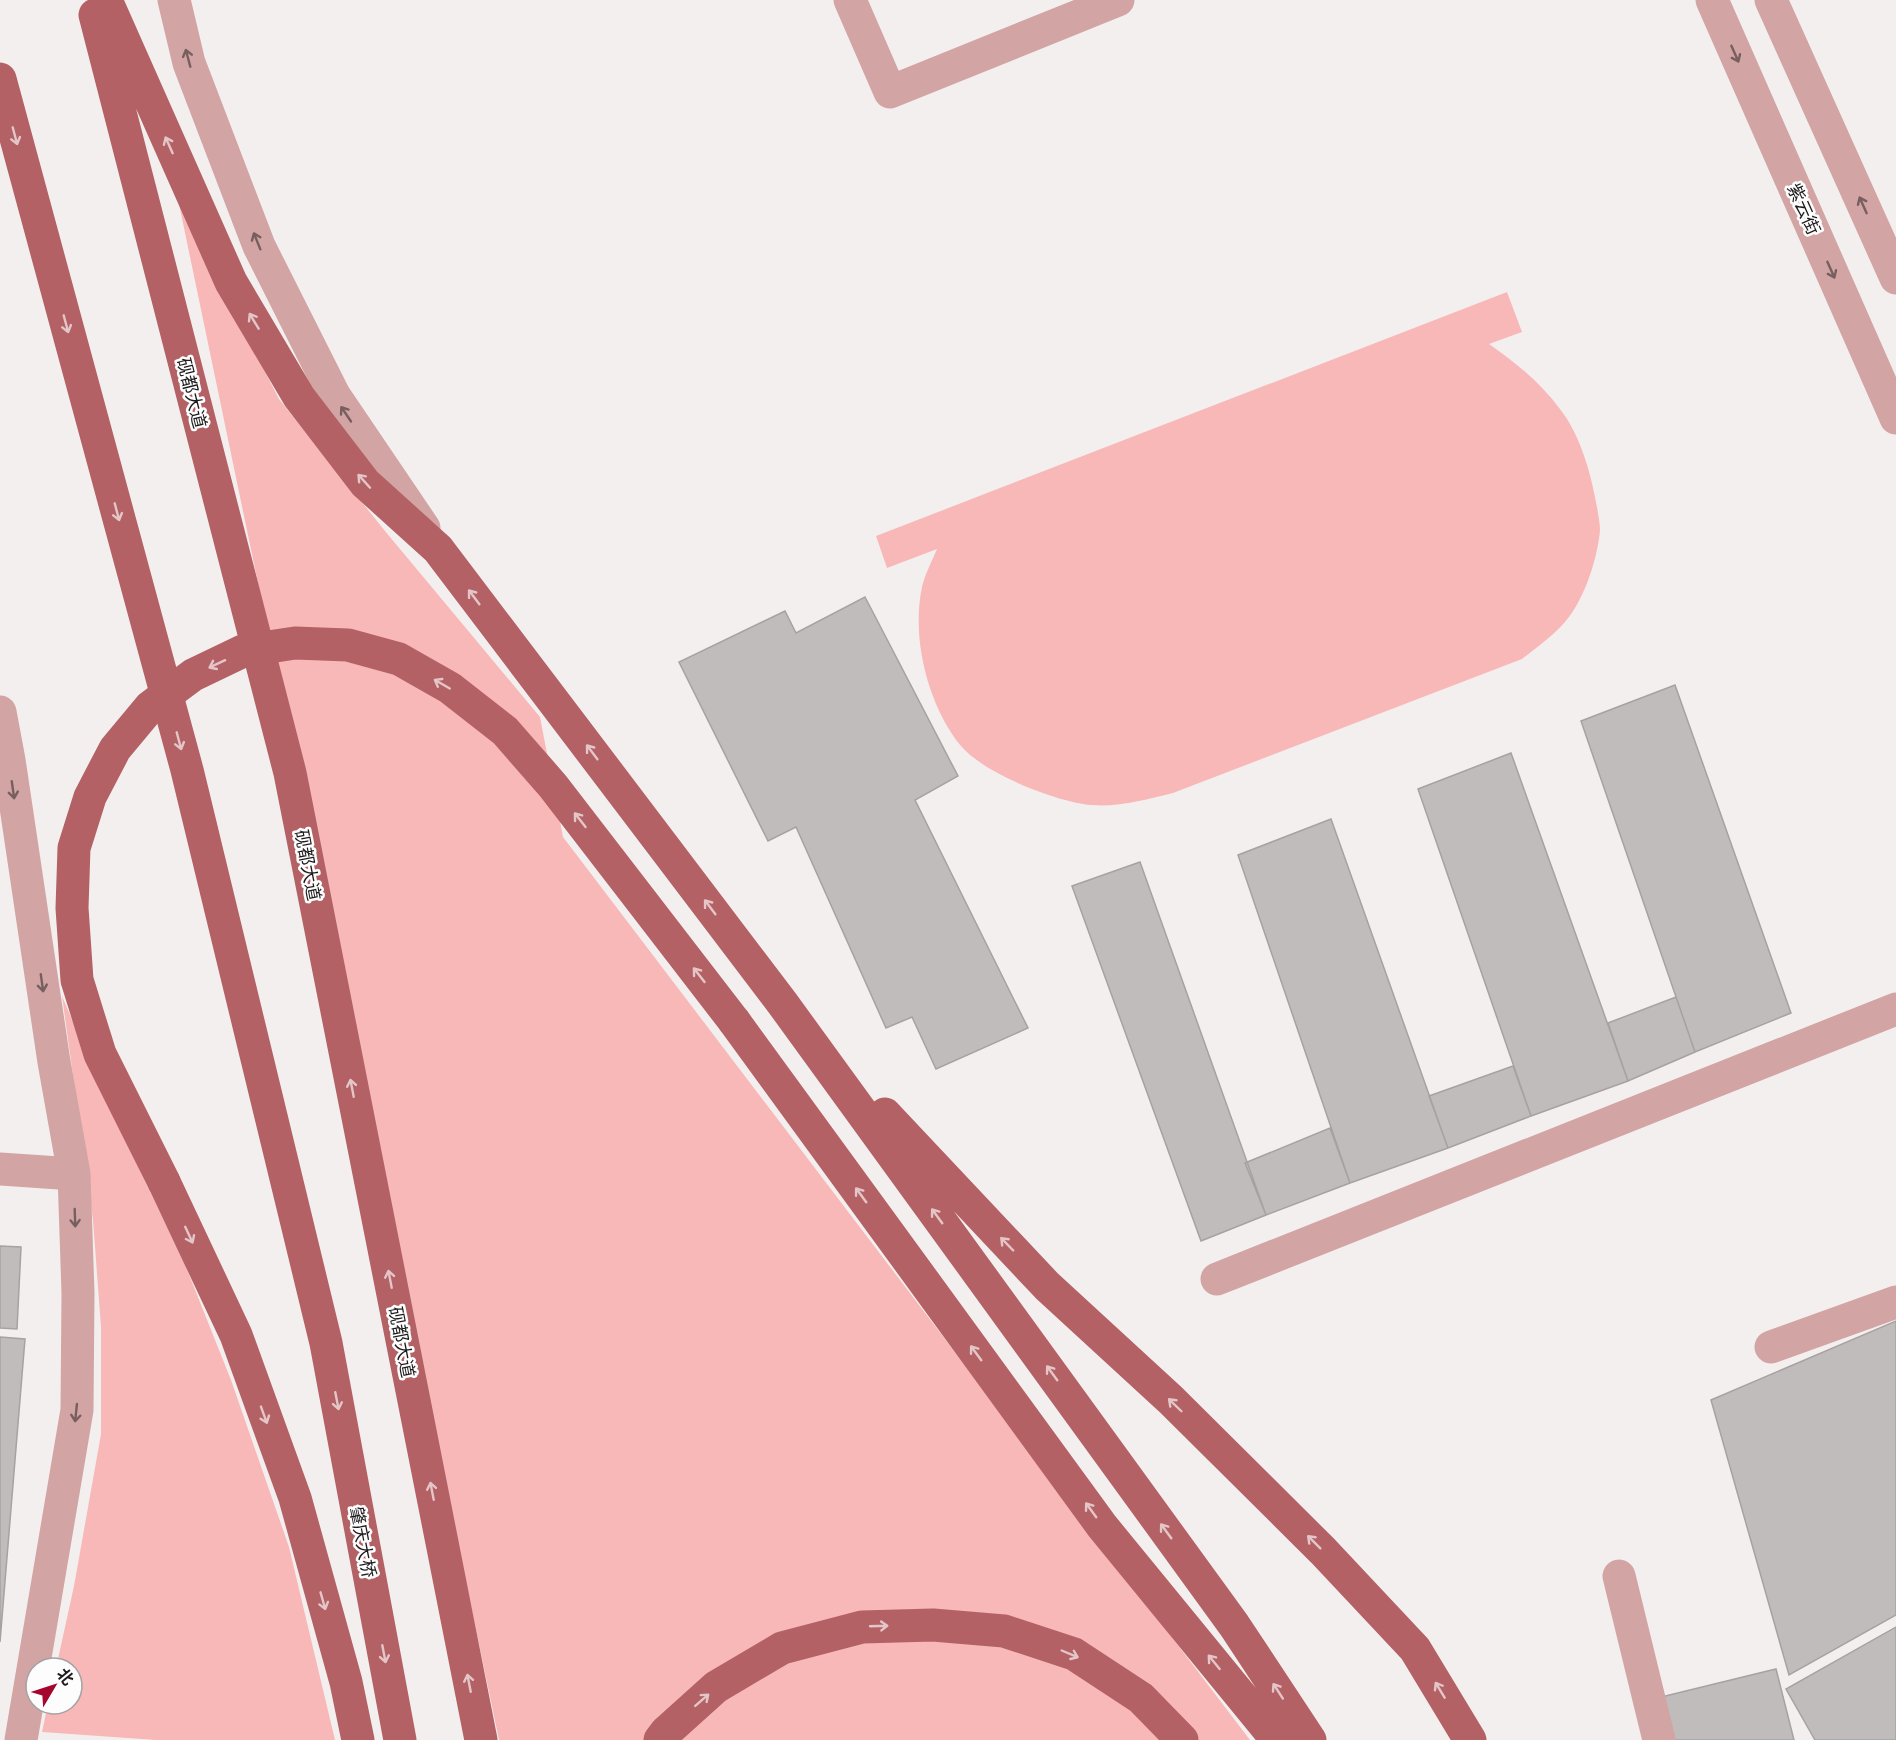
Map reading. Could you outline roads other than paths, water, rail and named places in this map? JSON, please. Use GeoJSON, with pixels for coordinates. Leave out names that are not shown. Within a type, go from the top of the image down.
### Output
{"type":"FeatureCollection","features":[{"type":"Feature","properties":{"kind":"main road","name":"砚都大道"},"geometry":{"type":"LineString","coordinates":[[91,0],[290,772],[481,1740]]}},
{"type":"Feature","properties":{"kind":"main road"},"geometry":{"type":"LineString","coordinates":[[106,0],[231,282],[299,398],[365,483],[438,549],[783,1004],[1234,1625],[1310,1740]]}},
{"type":"Feature","properties":{"kind":"main road","name":"肇庆大桥"},"geometry":{"type":"LineString","coordinates":[[0,79],[187,771],[326,1343],[400,1740]]}},
{"type":"Feature","properties":{"kind":"main road"},"geometry":{"type":"LineString","coordinates":[[358,1740],[346,1682],[294,1498],[236,1335],[164,1182],[100,1054],[77,980],[72,908],[74,848],[90,797],[115,749],[150,707],[194,675],[243,651],[295,643],[348,645],[399,659],[450,688],[505,731],[553,786],[734,1021],[1102,1526],[1277,1740]]}},
{"type":"Feature","properties":{"kind":"main road"},"geometry":{"type":"LineString","coordinates":[[783,1004],[1047,1286],[1171,1400],[1323,1551],[1414,1649],[1470,1740]]}},
{"type":"Feature","properties":{"kind":"main road"},"geometry":{"type":"LineString","coordinates":[[660,1740],[716,1687],[782,1648],[862,1627],[933,1624],[1004,1631],[1074,1654],[1141,1698],[1182,1740]]}},
{"type":"Feature","properties":{"kind":"street"},"geometry":{"type":"LineString","coordinates":[[174,0],[189,63],[259,246],[334,395],[438,549]]}},
{"type":"Feature","properties":{"kind":"street"},"geometry":{"type":"LineString","coordinates":[[850,0],[890,92],[1118,0]]}},
{"type":"Feature","properties":{"kind":"street","name":"紫云街"},"geometry":{"type":"LineString","coordinates":[[1712,0],[1896,418]]}},
{"type":"Feature","properties":{"kind":"street"},"geometry":{"type":"LineString","coordinates":[[1771,0],[1896,278]]}},
{"type":"Feature","properties":{"kind":"street"},"geometry":{"type":"LineString","coordinates":[[0,712],[11,771],[54,1062],[74,1174],[78,1293],[77,1410],[21,1740]]}},
{"type":"Feature","properties":{"kind":"street"},"geometry":{"type":"LineString","coordinates":[[1217,1280],[1896,1009]]}},
{"type":"Feature","properties":{"kind":"street"},"geometry":{"type":"LineString","coordinates":[[0,1169],[74,1174]]}},
{"type":"Feature","properties":{"kind":"street"},"geometry":{"type":"LineString","coordinates":[[1771,1347],[1896,1302]]}},
{"type":"Feature","properties":{"kind":"street"},"geometry":{"type":"LineString","coordinates":[[1619,1576],[1659,1740]]}}]}
